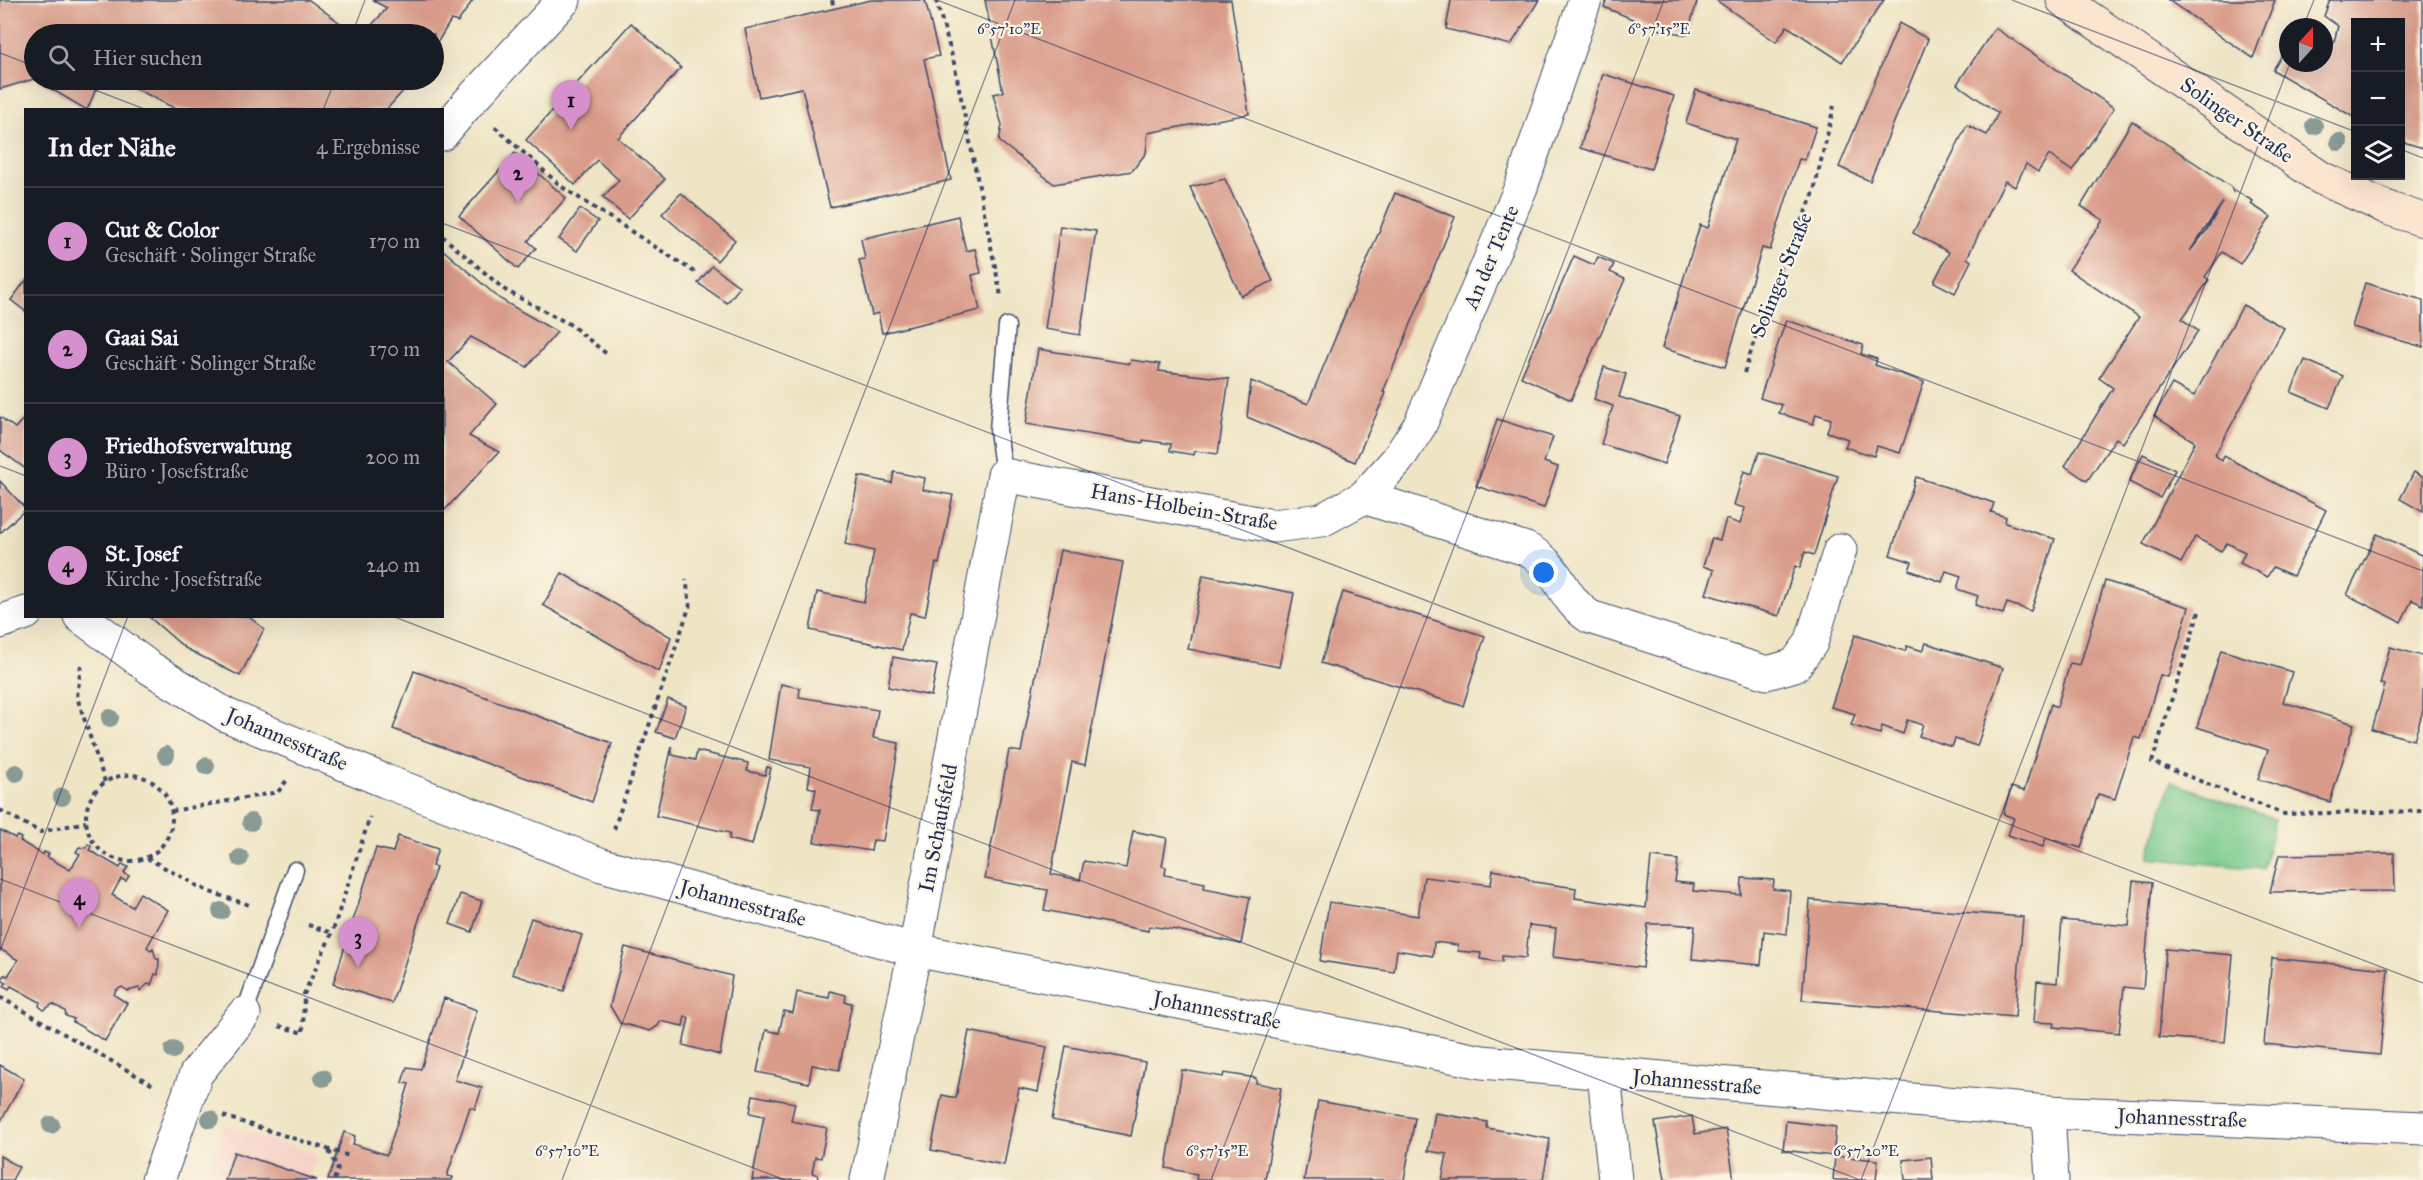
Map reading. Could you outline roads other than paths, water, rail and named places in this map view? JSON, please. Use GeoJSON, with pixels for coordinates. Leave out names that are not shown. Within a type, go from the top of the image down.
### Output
{"type":"FeatureCollection","features":[{"type":"Feature","properties":{"kind":"main road","name":"Solinger Straße"},"geometry":{"type":"LineString","coordinates":[[2063,0],[2320,178],[2390,209],[2423,220]]}},
{"type":"Feature","properties":{"kind":"street"},"geometry":{"type":"LineString","coordinates":[[444,132],[468,102],[564,0]]}},
{"type":"Feature","properties":{"kind":"street","name":"An der Tente"},"geometry":{"type":"LineString","coordinates":[[1364,497],[1398,459],[1420,425],[1521,187],[1585,0]]}},
{"type":"Feature","properties":{"kind":"street","name":"Hans-Holbein-Straße"},"geometry":{"type":"LineString","coordinates":[[1004,475],[1273,526],[1322,520],[1364,497]]}},
{"type":"Feature","properties":{"kind":"street","name":"Im Schaufsfeld"},"geometry":{"type":"LineString","coordinates":[[867,1180],[915,950],[1004,475]]}},
{"type":"Feature","properties":{"kind":"street"},"geometry":{"type":"LineString","coordinates":[[1364,497],[1542,556],[1553,569],[1577,609],[1590,617],[1767,673],[1795,666],[1811,643],[1840,550]]}},
{"type":"Feature","properties":{"kind":"street"},"geometry":{"type":"LineString","coordinates":[[0,622],[24,613]]}},
{"type":"Feature","properties":{"kind":"street","name":"Johannesstraße"},"geometry":{"type":"LineString","coordinates":[[90,623],[150,668],[226,715],[385,781],[602,865],[915,950],[1482,1062],[2048,1112],[2423,1128]]}},
{"type":"Feature","properties":{"kind":"street"},"geometry":{"type":"LineString","coordinates":[[158,1180],[196,1074],[244,1014]]}},
{"type":"Feature","properties":{"kind":"street"},"geometry":{"type":"LineString","coordinates":[[1604,1074],[1615,1180]]}},
{"type":"Feature","properties":{"kind":"street"},"geometry":{"type":"LineString","coordinates":[[2048,1112],[2052,1180]]}},
{"type":"Feature","properties":{"kind":"lane"},"geometry":{"type":"LineString","coordinates":[[1004,475],[998,430],[1007,326]]}},
{"type":"Feature","properties":{"kind":"lane"},"geometry":{"type":"LineString","coordinates":[[244,1014],[295,870]]}},
{"type":"Feature","properties":{"kind":"place","name":"Cut & Color"},"geometry":{"type":"Point","coordinates":[571,130]}},
{"type":"Feature","properties":{"kind":"place","name":"Gaai Sai"},"geometry":{"type":"Point","coordinates":[518,203]}},
{"type":"Feature","properties":{"kind":"place","name":"St. Josef"},"geometry":{"type":"Point","coordinates":[79,928]}},
{"type":"Feature","properties":{"kind":"place","name":"Friedhofsverwaltung"},"geometry":{"type":"Point","coordinates":[358,967]}}]}
